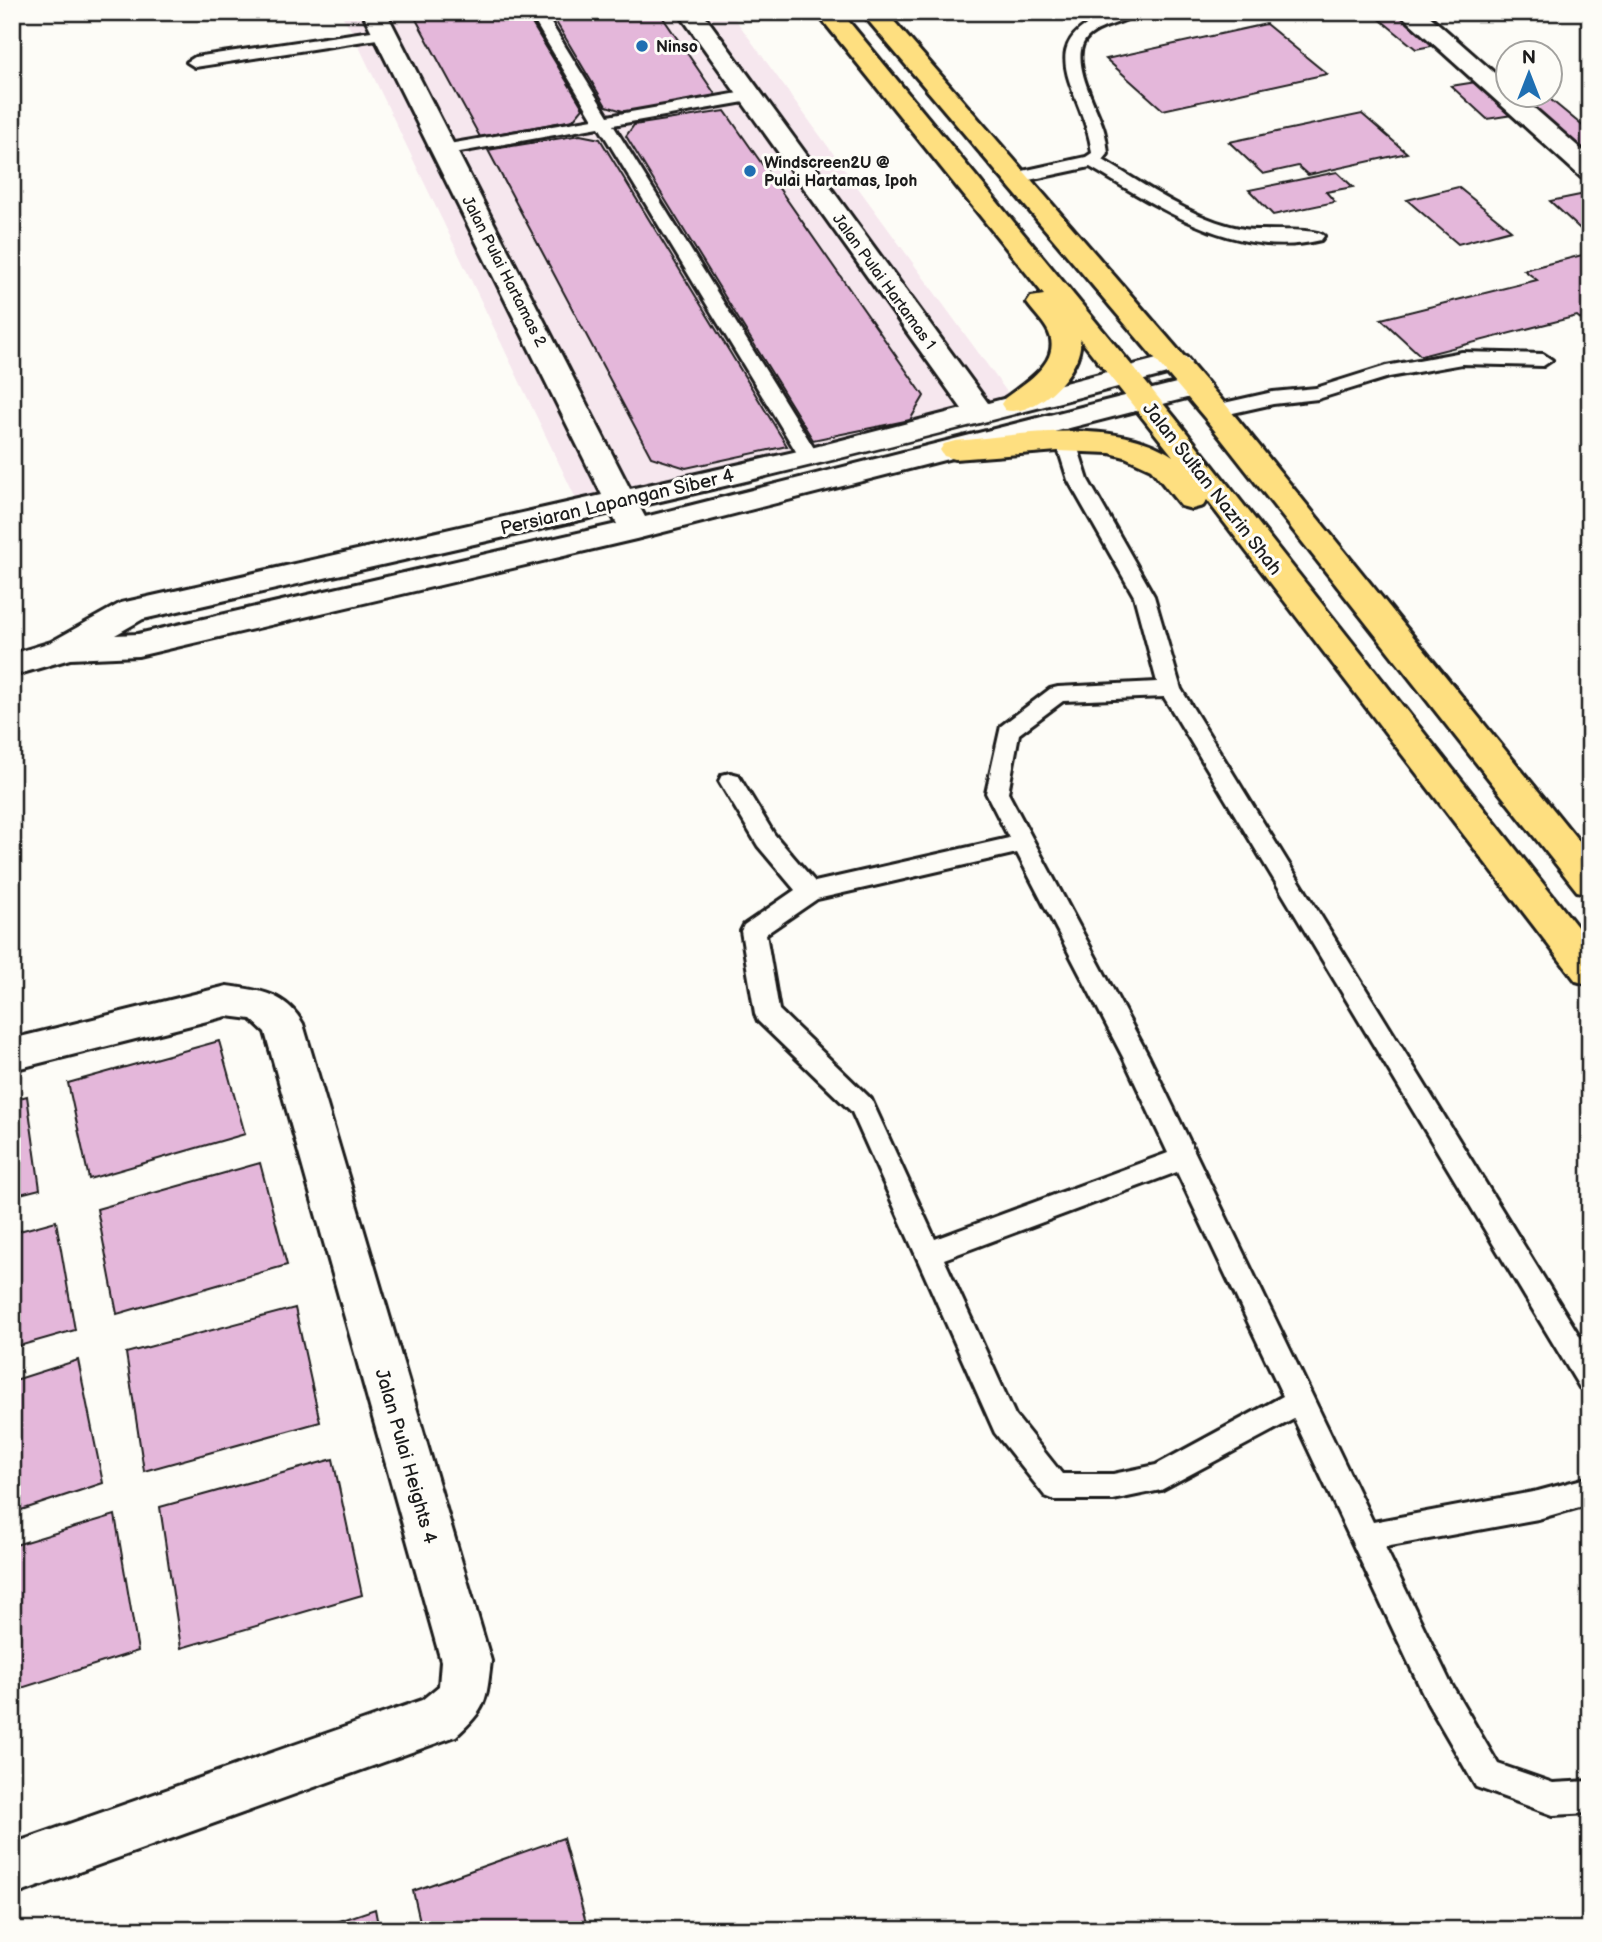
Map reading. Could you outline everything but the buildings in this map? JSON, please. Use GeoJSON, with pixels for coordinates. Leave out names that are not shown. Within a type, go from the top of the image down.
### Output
{"type":"FeatureCollection","features":[{"type":"Feature","properties":{"kind":"highway","name":"Jalan Sultan Nazrin Shah"},"geometry":{"type":"LineString","coordinates":[[828,12],[1134,388],[1590,971]]}},
{"type":"Feature","properties":{"kind":"highway"},"geometry":{"type":"LineString","coordinates":[[873,12],[1206,399],[1590,881]]}},
{"type":"Feature","properties":{"kind":"highway"},"geometry":{"type":"LineString","coordinates":[[941,153],[941,177],[1063,332],[1066,353],[1052,377],[1016,404]]}},
{"type":"Feature","properties":{"kind":"highway"},"geometry":{"type":"LineString","coordinates":[[955,450],[1066,442],[1129,448],[1159,460],[1179,481],[1288,626],[1385,740],[1457,803]]}},
{"type":"Feature","properties":{"kind":"street","name":"Jalan Pulai Hartamas 1"},"geometry":{"type":"LineString","coordinates":[[690,12],[981,414]]}},
{"type":"Feature","properties":{"kind":"street"},"geometry":{"type":"LineString","coordinates":[[1410,12],[1590,171]]}},
{"type":"Feature","properties":{"kind":"street","name":"Jalan Pulai Hartamas 2"},"geometry":{"type":"LineString","coordinates":[[380,23],[636,530]]}},
{"type":"Feature","properties":{"kind":"street","name":"Persiaran Lapangan Siber 4"},"geometry":{"type":"LineString","coordinates":[[12,665],[64,650],[138,645],[636,530],[955,450],[1134,388],[1176,363]]}},
{"type":"Feature","properties":{"kind":"street"},"geometry":{"type":"LineString","coordinates":[[1134,388],[1206,399]]}},
{"type":"Feature","properties":{"kind":"street","name":"Persiaran Lapangan Siber 4"},"geometry":{"type":"LineString","coordinates":[[64,650],[132,611],[810,458],[1016,404],[1134,388]]}},
{"type":"Feature","properties":{"kind":"street","name":"Jalan Pulai Heights 4"},"geometry":{"type":"LineString","coordinates":[[12,1055],[227,1001],[261,1005],[283,1024],[467,1661],[462,1698],[438,1719],[12,1870]]}},
{"type":"Feature","properties":{"kind":"lane"},"geometry":{"type":"LineString","coordinates":[[536,12],[810,458]]}},
{"type":"Feature","properties":{"kind":"lane"},"geometry":{"type":"LineString","coordinates":[[1015,178],[1092,161],[1100,154],[1097,130],[1077,83],[1073,56],[1076,41],[1088,30],[1130,12]]}},
{"type":"Feature","properties":{"kind":"lane"},"geometry":{"type":"LineString","coordinates":[[195,62],[380,23]]}},
{"type":"Feature","properties":{"kind":"lane"},"geometry":{"type":"LineString","coordinates":[[443,150],[750,96]]}},
{"type":"Feature","properties":{"kind":"lane"},"geometry":{"type":"LineString","coordinates":[[1092,161],[1165,203],[1213,226],[1264,237],[1315,236]]}},
{"type":"Feature","properties":{"kind":"lane"},"geometry":{"type":"LineString","coordinates":[[1206,399],[1273,398],[1318,393],[1386,372],[1462,358],[1543,360]]}},
{"type":"Feature","properties":{"kind":"lane"},"geometry":{"type":"LineString","coordinates":[[1066,442],[1078,480],[1144,596],[1170,689],[1590,1379]]}},
{"type":"Feature","properties":{"kind":"lane"},"geometry":{"type":"LineString","coordinates":[[1170,689],[1058,694],[1009,731],[997,793],[1136,1057],[1439,1693],[1487,1776],[1553,1799],[1590,1797]]}},
{"type":"Feature","properties":{"kind":"lane"},"geometry":{"type":"LineString","coordinates":[[730,781],[766,840],[810,892]]}},
{"type":"Feature","properties":{"kind":"lane"},"geometry":{"type":"LineString","coordinates":[[1023,843],[810,892],[753,931],[767,1014],[862,1106],[1005,1424],[1055,1486],[1113,1486],[1161,1477],[1301,1401]]}},
{"type":"Feature","properties":{"kind":"lane"},"geometry":{"type":"LineString","coordinates":[[928,1253],[1184,1158]]}},
{"type":"Feature","properties":{"kind":"lane"},"geometry":{"type":"LineString","coordinates":[[1367,1537],[1538,1505],[1590,1490]]}},
{"type":"Feature","properties":{"kind":"shaded area"},"geometry":{"type":"Polygon","coordinates":[[[340,12],[730,12],[1015,403],[579,505],[340,12]]]}},
{"type":"Feature","properties":{"kind":"place","name":"Ninso"},"geometry":{"type":"Point","coordinates":[642,46]}},
{"type":"Feature","properties":{"kind":"place","name":"Windscreen2U @ Pulai Hartamas, Ipoh"},"geometry":{"type":"Point","coordinates":[750,171]}}]}
